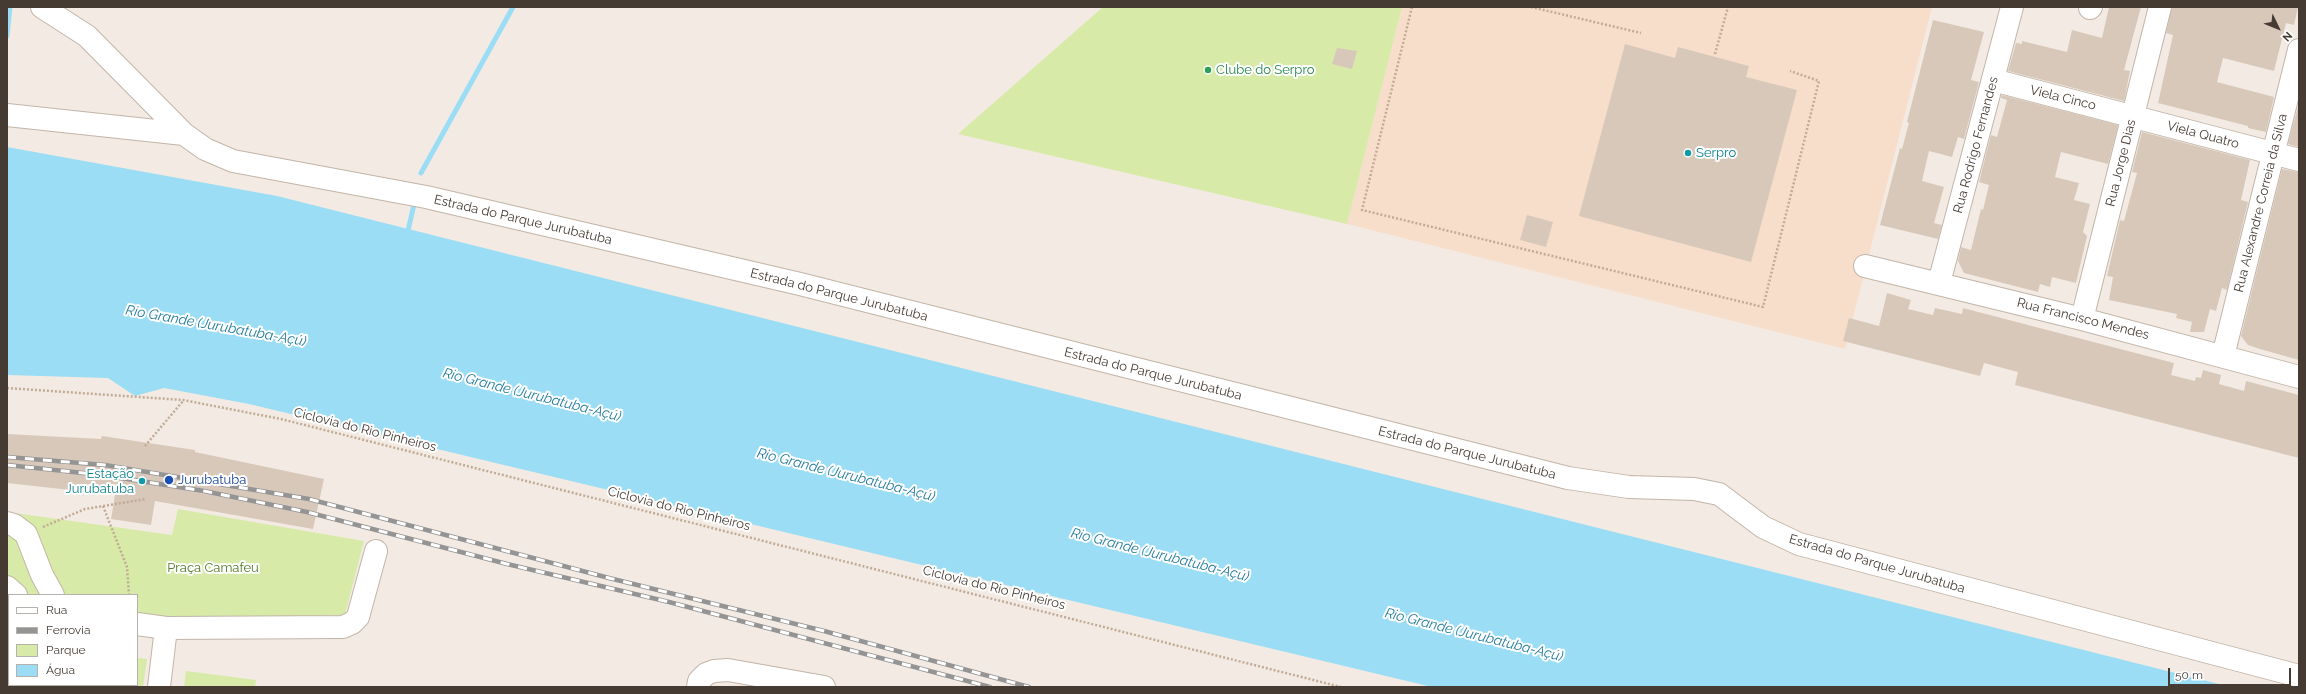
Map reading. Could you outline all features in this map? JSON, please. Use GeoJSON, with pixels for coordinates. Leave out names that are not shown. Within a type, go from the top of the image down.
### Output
{"type":"FeatureCollection","features":[{"type":"Feature","properties":{"kind":"street","name":"Estrada do Parque Jurubatuba"},"geometry":{"type":"LineString","coordinates":[[42,7],[87,36],[184,134],[205,149],[233,161],[426,197],[800,284],[1568,478],[1629,487],[1694,489],[1719,494],[1763,527],[1799,544],[2299,676]]}},
{"type":"Feature","properties":{"kind":"street","name":"Rua Rodrigo Fernandes"},"geometry":{"type":"LineString","coordinates":[[1939,283],[2012,7]]}},
{"type":"Feature","properties":{"kind":"street","name":"Rua Jorge Dias"},"geometry":{"type":"LineString","coordinates":[[2082,319],[2160,7]]}},
{"type":"Feature","properties":{"kind":"street","name":"Rua Alexandre Correia da Silva"},"geometry":{"type":"LineString","coordinates":[[2223,356],[2299,50]]}},
{"type":"Feature","properties":{"kind":"street","name":"Viela Cinco"},"geometry":{"type":"LineString","coordinates":[[1993,80],[2133,116]]}},
{"type":"Feature","properties":{"kind":"street"},"geometry":{"type":"LineString","coordinates":[[7,115],[184,134]]}},
{"type":"Feature","properties":{"kind":"street","name":"Viela Quatro"},"geometry":{"type":"LineString","coordinates":[[2133,116],[2299,160]]}},
{"type":"Feature","properties":{"kind":"street","name":"Rua Francisco Mendes"},"geometry":{"type":"LineString","coordinates":[[1865,266],[2082,319],[2299,377]]}},
{"type":"Feature","properties":{"kind":"street"},"geometry":{"type":"LineString","coordinates":[[7,523],[14,525],[26,534],[42,575],[52,594]]}},
{"type":"Feature","properties":{"kind":"street"},"geometry":{"type":"LineString","coordinates":[[138,624],[166,628],[344,627],[352,623],[358,617],[376,551]]}},
{"type":"Feature","properties":{"kind":"street"},"geometry":{"type":"LineString","coordinates":[[7,587],[15,594]]}},
{"type":"Feature","properties":{"kind":"street"},"geometry":{"type":"LineString","coordinates":[[159,687],[166,628]]}},
{"type":"Feature","properties":{"kind":"street"},"geometry":{"type":"LineString","coordinates":[[698,687],[699,681],[706,674],[714,671],[728,670],[824,687]]}},
{"type":"Feature","properties":{"kind":"path"},"geometry":{"type":"LineString","coordinates":[[1412,7],[1362,210],[1763,307],[1819,81],[1790,71]]}},
{"type":"Feature","properties":{"kind":"path"},"geometry":{"type":"LineString","coordinates":[[1531,7],[1641,33]]}},
{"type":"Feature","properties":{"kind":"path"},"geometry":{"type":"LineString","coordinates":[[1715,54],[1728,7]]}},
{"type":"Feature","properties":{"kind":"path","name":"Ciclovia do Rio Pinheiros"},"geometry":{"type":"LineString","coordinates":[[7,388],[183,400],[289,421],[1341,687]]}},
{"type":"Feature","properties":{"kind":"path"},"geometry":{"type":"LineString","coordinates":[[145,446],[183,400]]}},
{"type":"Feature","properties":{"kind":"path"},"geometry":{"type":"LineString","coordinates":[[26,534],[85,509],[146,499]]}},
{"type":"Feature","properties":{"kind":"path"},"geometry":{"type":"LineString","coordinates":[[103,506],[127,567],[129,594]]}},
{"type":"Feature","properties":{"kind":"shaded area","name":"Serpro"},"geometry":{"type":"Polygon","coordinates":[[[1402,7],[1932,7],[1845,349],[1347,224],[1402,7]]]}},
{"type":"Feature","properties":{"kind":"green space","name":"Clube do Serpro"},"geometry":{"type":"Polygon","coordinates":[[[1103,7],[1402,7],[1347,224],[958,134],[1103,7]]]}},
{"type":"Feature","properties":{"kind":"green space","name":"Praça Camafeu"},"geometry":{"type":"Polygon","coordinates":[[[178,509],[364,541],[345,615],[180,620],[138,613],[138,594],[8,594],[7,604],[7,512],[172,535],[178,509]]]}},
{"type":"Feature","properties":{"kind":"green space"},"geometry":{"type":"Polygon","coordinates":[[[138,658],[147,659],[143,687],[130,687],[138,686],[138,658]]]}},
{"type":"Feature","properties":{"kind":"green space"},"geometry":{"type":"Polygon","coordinates":[[[186,671],[256,680],[255,687],[184,687],[186,671]]]}},
{"type":"Feature","properties":{"kind":"water","name":"Rio Grande (Jurubatuba-Açú)"},"geometry":{"type":"Polygon","coordinates":[[[7,147],[277,196],[2231,687],[1432,687],[249,404],[164,388],[135,396],[108,378],[7,375],[7,147]]]}},
{"type":"Feature","properties":{"kind":"building"},"geometry":{"type":"Polygon","coordinates":[[[2109,7],[2141,7],[2124,70],[2130,71],[2124,101],[2008,71],[2016,43],[2022,44],[2022,41],[2067,52],[2072,30],[2102,38],[2109,7]]]}},
{"type":"Feature","properties":{"kind":"building"},"geometry":{"type":"Polygon","coordinates":[[[2172,7],[2298,7],[2294,25],[2286,23],[2274,71],[2223,58],[2217,82],[2274,97],[2266,132],[2158,103],[2173,35],[2166,33],[2172,7]]]}},
{"type":"Feature","properties":{"kind":"building"},"geometry":{"type":"Polygon","coordinates":[[[1933,20],[1984,32],[1971,80],[1979,82],[1964,139],[1958,137],[1952,157],[1929,151],[1922,181],[1944,187],[1934,223],[1942,225],[1938,239],[1880,225],[1900,148],[1902,149],[1909,123],[1907,122],[1933,20]]]}},
{"type":"Feature","properties":{"kind":"building","name":"Serpro"},"geometry":{"type":"Polygon","coordinates":[[[1625,44],[1675,58],[1678,47],[1749,66],[1746,77],[1797,90],[1751,262],[1579,216],[1625,44]]]}},
{"type":"Feature","properties":{"kind":"building"},"geometry":{"type":"Polygon","coordinates":[[[1337,48],[1357,51],[1352,69],[1332,64],[1337,48]]]}},
{"type":"Feature","properties":{"kind":"building"},"geometry":{"type":"Polygon","coordinates":[[[2002,95],[2118,125],[2108,164],[2061,152],[2055,177],[2079,183],[2074,200],[2090,204],[2083,232],[2087,236],[2076,283],[2052,277],[2050,287],[2040,284],[2038,292],[1964,273],[1958,261],[1961,247],[1971,250],[1981,209],[1983,210],[1989,185],[1979,182],[1991,135],[1997,137],[2007,100],[2001,98],[2002,95]]]}},
{"type":"Feature","properties":{"kind":"building"},"geometry":{"type":"Polygon","coordinates":[[[2299,103],[2299,147],[2288,144],[2299,103]]]}},
{"type":"Feature","properties":{"kind":"building"},"geometry":{"type":"Polygon","coordinates":[[[2142,132],[2250,160],[2241,200],[2248,202],[2227,290],[2222,288],[2216,311],[2210,309],[2204,332],[2190,332],[2192,322],[2176,318],[2177,314],[2109,300],[2113,277],[2107,276],[2120,220],[2124,221],[2137,173],[2132,172],[2142,132]]]}},
{"type":"Feature","properties":{"kind":"building"},"geometry":{"type":"Polygon","coordinates":[[[2282,169],[2299,172],[2299,360],[2248,345],[2241,336],[2282,169]]]}},
{"type":"Feature","properties":{"kind":"building"},"geometry":{"type":"Polygon","coordinates":[[[1527,215],[1553,222],[1546,247],[1520,240],[1527,215]]]}},
{"type":"Feature","properties":{"kind":"building"},"geometry":{"type":"Polygon","coordinates":[[[1887,293],[1911,300],[1908,309],[1933,315],[1935,308],[1962,314],[1963,308],[2174,363],[2171,375],[2195,381],[2196,377],[2201,378],[2203,370],[2221,375],[2219,384],[2244,391],[2246,381],[2299,395],[2299,458],[2015,385],[2018,372],[1984,363],[1980,376],[1843,341],[1849,318],[1879,326],[1887,293]]]}},
{"type":"Feature","properties":{"kind":"building"},"geometry":{"type":"Polygon","coordinates":[[[7,434],[101,439],[102,436],[195,450],[195,452],[324,479],[313,529],[155,501],[151,525],[111,519],[115,495],[7,483],[7,434]]]}},
{"type":"Feature","properties":{"kind":"waterway"},"geometry":{"type":"LineString","coordinates":[[7,36],[10,7]]}},
{"type":"Feature","properties":{"kind":"waterway"},"geometry":{"type":"LineString","coordinates":[[421,173],[513,7]]}},
{"type":"Feature","properties":{"kind":"waterway"},"geometry":{"type":"LineString","coordinates":[[407,235],[415,200]]}},
{"type":"Feature","properties":{"kind":"railway"},"geometry":{"type":"LineString","coordinates":[[7,457],[105,465],[309,499],[609,578],[824,631],[1029,687]]}},
{"type":"Feature","properties":{"kind":"railway"},"geometry":{"type":"LineString","coordinates":[[7,465],[102,475],[204,491],[307,512],[507,564],[669,602],[990,687]]}},
{"type":"Feature","properties":{"kind":"place","name":"Clube do Serpro"},"geometry":{"type":"Point","coordinates":[1208,70]}},
{"type":"Feature","properties":{"kind":"place","name":"Serpro"},"geometry":{"type":"Point","coordinates":[1688,153]}},
{"type":"Feature","properties":{"kind":"place","name":"Jurubatuba"},"geometry":{"type":"Point","coordinates":[169,480]}},
{"type":"Feature","properties":{"kind":"place","name":"Estação Jurubatuba"},"geometry":{"type":"Point","coordinates":[142,481]}}]}
